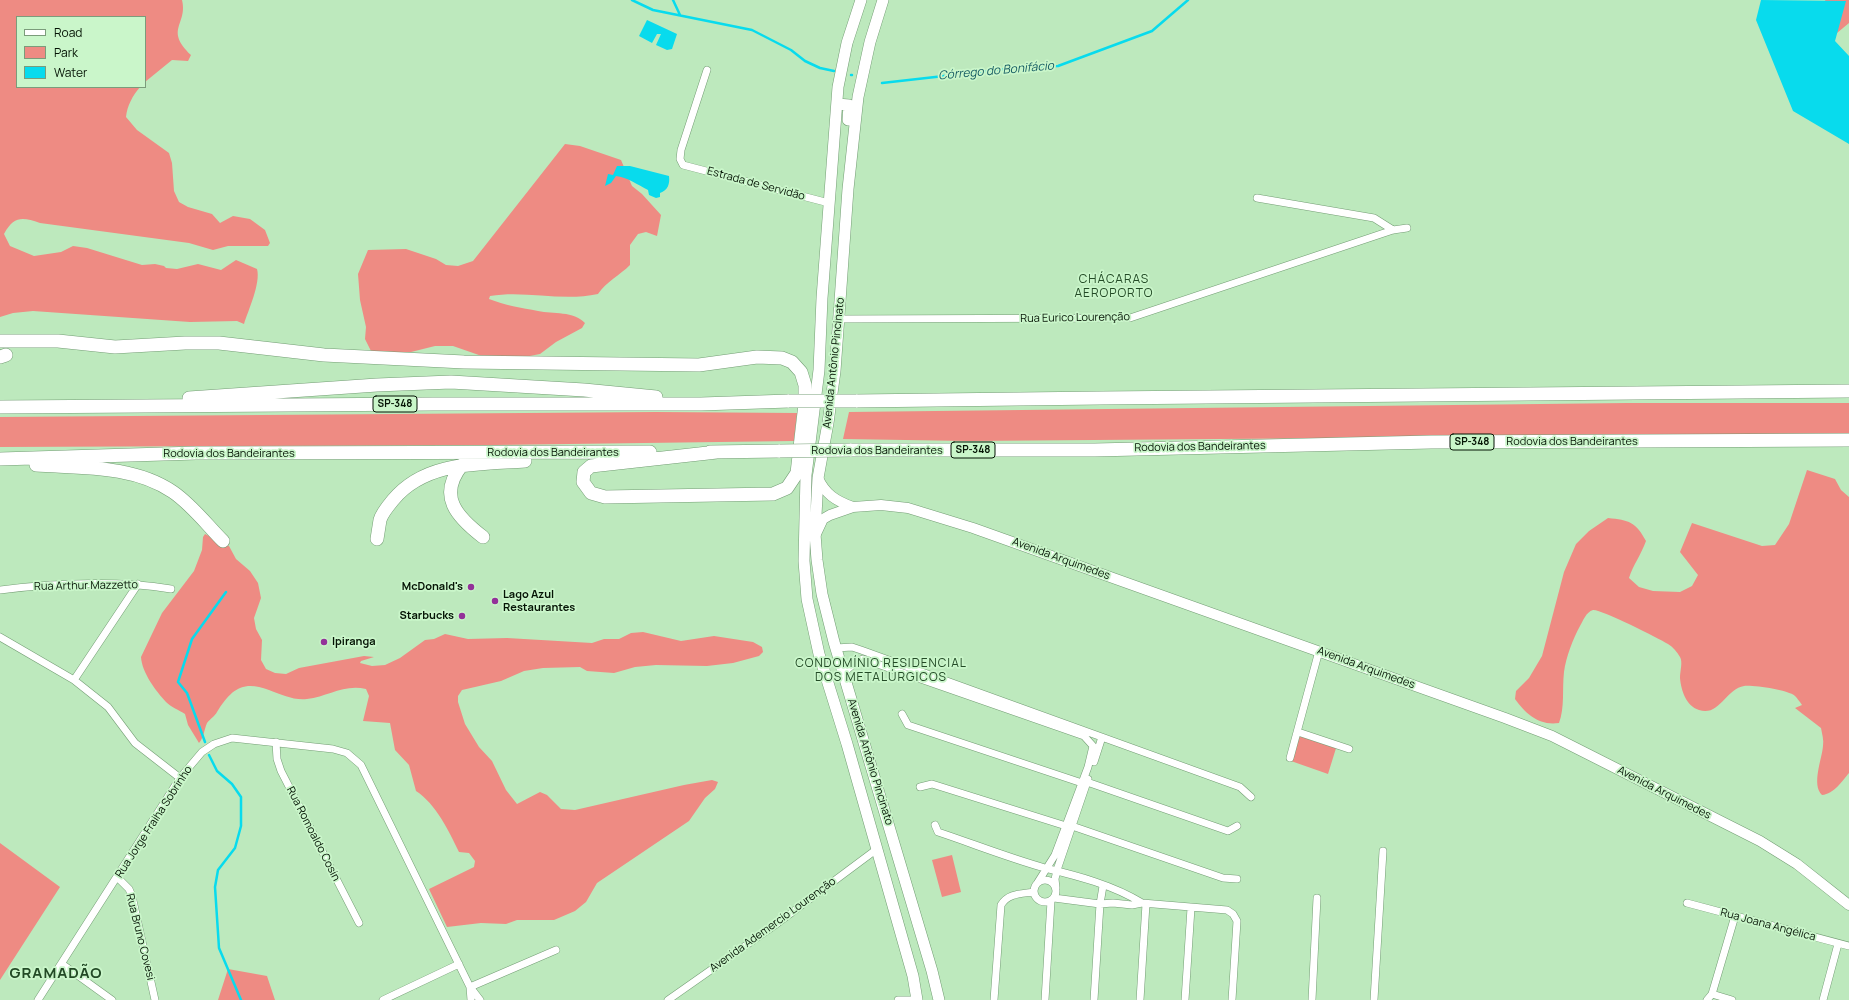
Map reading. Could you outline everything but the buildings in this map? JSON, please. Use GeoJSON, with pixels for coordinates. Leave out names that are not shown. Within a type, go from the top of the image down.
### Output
{"type":"FeatureCollection","features":[{"type":"Feature","properties":{"kind":"highway"},"geometry":{"type":"LineString","coordinates":[[0,341],[58,341],[128,348],[185,343],[226,344],[324,355],[464,362],[698,366],[766,356],[787,359],[795,365],[801,372],[804,380],[805,404],[797,473],[791,483],[782,490],[773,494],[605,497],[591,493],[583,482],[584,472],[591,466],[717,452]]}},
{"type":"Feature","properties":{"kind":"highway"},"geometry":{"type":"LineString","coordinates":[[108,406],[207,396],[377,385],[451,382],[584,390],[659,397],[701,404]]}},
{"type":"Feature","properties":{"kind":"highway","name":"SP-348"},"geometry":{"type":"LineString","coordinates":[[0,407],[701,404],[790,401],[856,402],[1117,397],[1849,392]]}},
{"type":"Feature","properties":{"kind":"highway","name":"Rodovia dos Bandeirantes"},"geometry":{"type":"LineString","coordinates":[[0,459],[196,453],[1095,450],[1431,442],[1849,442]]}},
{"type":"Feature","properties":{"kind":"highway"},"geometry":{"type":"LineString","coordinates":[[377,539],[380,519],[398,494],[413,482],[430,473],[462,465],[532,460],[564,452]]}},
{"type":"Feature","properties":{"kind":"highway"},"geometry":{"type":"LineString","coordinates":[[0,463],[106,470],[143,477],[173,492],[223,541]]}},
{"type":"Feature","properties":{"kind":"highway"},"geometry":{"type":"LineString","coordinates":[[462,465],[455,474],[450,495],[454,508],[462,519],[483,537]]}},
{"type":"Feature","properties":{"kind":"main road","name":"Avenida Antônio Pincinato"},"geometry":{"type":"LineString","coordinates":[[861,0],[847,44],[838,87],[822,298],[819,370],[806,475],[804,529],[807,599],[826,675],[877,849],[917,1000]]}},
{"type":"Feature","properties":{"kind":"main road","name":"Avenida Antônio Pincinato"},"geometry":{"type":"LineString","coordinates":[[884,0],[863,69],[850,164],[840,319],[828,424],[818,478],[816,534],[822,594],[836,648],[923,941],[939,1000]]}},
{"type":"Feature","properties":{"kind":"main road"},"geometry":{"type":"LineString","coordinates":[[837,104],[846,103],[849,105],[850,109],[846,150],[850,164]]}},
{"type":"Feature","properties":{"kind":"main road"},"geometry":{"type":"LineString","coordinates":[[829,203],[838,201],[848,190]]}},
{"type":"Feature","properties":{"kind":"main road"},"geometry":{"type":"LineString","coordinates":[[818,478],[823,488],[829,494],[841,503],[852,507]]}},
{"type":"Feature","properties":{"kind":"main road","name":"Avenida Arquimedes"},"geometry":{"type":"LineString","coordinates":[[816,534],[823,519],[852,507],[880,505],[908,508],[945,518],[1319,651],[1552,736],[1760,841],[1798,864],[1849,905]]}},
{"type":"Feature","properties":{"kind":"main road"},"geometry":{"type":"LineString","coordinates":[[826,675],[829,658],[836,648]]}},
{"type":"Feature","properties":{"kind":"main road"},"geometry":{"type":"LineString","coordinates":[[899,928],[907,940],[913,943],[923,941]]}},
{"type":"Feature","properties":{"kind":"street","name":"Estrada de Servidão"},"geometry":{"type":"LineString","coordinates":[[707,70],[682,150],[680,159],[683,165],[829,203]]}},
{"type":"Feature","properties":{"kind":"street"},"geometry":{"type":"LineString","coordinates":[[1258,198],[1374,218],[1393,230]]}},
{"type":"Feature","properties":{"kind":"street","name":"Rua Eurico Lourenção"},"geometry":{"type":"LineString","coordinates":[[840,319],[1130,318],[1393,230],[1407,228]]}},
{"type":"Feature","properties":{"kind":"street"},"geometry":{"type":"LineString","coordinates":[[74,680],[138,584]]}},
{"type":"Feature","properties":{"kind":"street","name":"Rua Arthur Mazzetto"},"geometry":{"type":"LineString","coordinates":[[0,590],[45,585],[138,584],[171,589]]}},
{"type":"Feature","properties":{"kind":"street"},"geometry":{"type":"LineString","coordinates":[[0,637],[74,680],[108,707],[135,743],[180,778]]}},
{"type":"Feature","properties":{"kind":"street"},"geometry":{"type":"LineString","coordinates":[[836,648],[852,647],[861,650],[1240,787],[1251,797]]}},
{"type":"Feature","properties":{"kind":"street"},"geometry":{"type":"LineString","coordinates":[[1290,758],[1319,651]]}},
{"type":"Feature","properties":{"kind":"street"},"geometry":{"type":"LineString","coordinates":[[843,673],[856,662],[863,659],[1084,736],[1093,746],[1085,783]]}},
{"type":"Feature","properties":{"kind":"street"},"geometry":{"type":"LineString","coordinates":[[902,714],[908,726],[1228,831],[1237,826]]}},
{"type":"Feature","properties":{"kind":"street"},"geometry":{"type":"LineString","coordinates":[[1298,732],[1349,749]]}},
{"type":"Feature","properties":{"kind":"street"},"geometry":{"type":"LineString","coordinates":[[1045,1000],[1052,900],[1056,888],[1055,879],[1069,826],[1102,737]]}},
{"type":"Feature","properties":{"kind":"street","name":"Rua Jorge Fraiha Sobrinho"},"geometry":{"type":"LineString","coordinates":[[38,1000],[118,878],[180,778],[202,752],[220,742],[238,738],[340,750],[353,757],[361,765],[470,987]]}},
{"type":"Feature","properties":{"kind":"street","name":"Rua Romoaldo Cosin"},"geometry":{"type":"LineString","coordinates":[[276,742],[277,758],[281,771],[359,923]]}},
{"type":"Feature","properties":{"kind":"street"},"geometry":{"type":"LineString","coordinates":[[920,787],[932,784],[1069,826],[1223,878],[1237,879]]}},
{"type":"Feature","properties":{"kind":"street"},"geometry":{"type":"LineString","coordinates":[[935,825],[938,832],[1104,886],[1144,904]]}},
{"type":"Feature","properties":{"kind":"street"},"geometry":{"type":"LineString","coordinates":[[1034,892],[1038,882],[1055,855],[1069,826]]}},
{"type":"Feature","properties":{"kind":"street","name":"Avenida Ademercio Lourenção"},"geometry":{"type":"LineString","coordinates":[[668,1000],[775,925],[877,849]]}},
{"type":"Feature","properties":{"kind":"street"},"geometry":{"type":"LineString","coordinates":[[1374,1000],[1382,850]]}},
{"type":"Feature","properties":{"kind":"street","name":"Rua Bruno Covesi"},"geometry":{"type":"LineString","coordinates":[[118,878],[129,889],[132,896],[156,1000]]}},
{"type":"Feature","properties":{"kind":"street"},"geometry":{"type":"LineString","coordinates":[[1038,882],[1049,880],[1056,888]]}},
{"type":"Feature","properties":{"kind":"street"},"geometry":{"type":"LineString","coordinates":[[1094,1000],[1100,904],[1104,886]]}},
{"type":"Feature","properties":{"kind":"street"},"geometry":{"type":"LineString","coordinates":[[1034,892],[1040,901],[1052,900],[1100,904],[1144,904],[1226,910],[1233,914],[1237,921],[1232,1000]]}},
{"type":"Feature","properties":{"kind":"street"},"geometry":{"type":"LineString","coordinates":[[994,1000],[1001,905],[1005,898],[1011,895],[1034,892]]}},
{"type":"Feature","properties":{"kind":"street"},"geometry":{"type":"LineString","coordinates":[[1312,1000],[1317,898]]}},
{"type":"Feature","properties":{"kind":"street","name":"Rua Joana Angélica"},"geometry":{"type":"LineString","coordinates":[[1687,903],[1849,946]]}},
{"type":"Feature","properties":{"kind":"street"},"geometry":{"type":"LineString","coordinates":[[1140,1000],[1144,904]]}},
{"type":"Feature","properties":{"kind":"street"},"geometry":{"type":"LineString","coordinates":[[1185,1000],[1191,908]]}},
{"type":"Feature","properties":{"kind":"street"},"geometry":{"type":"LineString","coordinates":[[1732,1000],[1709,997],[1735,916]]}},
{"type":"Feature","properties":{"kind":"street"},"geometry":{"type":"LineString","coordinates":[[1823,1000],[1838,944]]}},
{"type":"Feature","properties":{"kind":"street"},"geometry":{"type":"LineString","coordinates":[[470,987],[556,950]]}},
{"type":"Feature","properties":{"kind":"street"},"geometry":{"type":"LineString","coordinates":[[62,964],[112,1000]]}},
{"type":"Feature","properties":{"kind":"street"},"geometry":{"type":"LineString","coordinates":[[383,1000],[459,964]]}},
{"type":"Feature","properties":{"kind":"street"},"geometry":{"type":"LineString","coordinates":[[470,987],[471,1000]]}},
{"type":"Feature","properties":{"kind":"street"},"geometry":{"type":"LineString","coordinates":[[470,987],[480,1000]]}},
{"type":"Feature","properties":{"kind":"street"},"geometry":{"type":"LineString","coordinates":[[898,1000],[910,1000]]}},
{"type":"Feature","properties":{"kind":"green space"},"geometry":{"type":"Polygon","coordinates":[[[0,0],[182,0],[183,8],[178,33],[179,39],[183,46],[191,55],[188,61],[172,60],[146,81],[146,16],[16,16],[16,88],[139,88],[131,101],[126,117],[137,130],[169,153],[172,163],[174,191],[179,202],[188,207],[212,214],[220,223],[233,216],[250,219],[265,230],[270,243],[268,246],[228,246],[213,250],[189,243],[40,223],[23,219],[15,221],[11,224],[4,234],[10,246],[34,256],[61,252],[73,246],[87,248],[142,265],[155,264],[166,268],[177,269],[198,264],[221,270],[236,260],[257,269],[258,275],[256,289],[244,324],[237,321],[190,322],[33,311],[13,313],[0,317],[0,0]]]}},
{"type":"Feature","properties":{"kind":"green space"},"geometry":{"type":"Polygon","coordinates":[[[1825,0],[1849,0],[1849,23],[1837,33],[1825,0]]]}},
{"type":"Feature","properties":{"kind":"green space"},"geometry":{"type":"Polygon","coordinates":[[[565,144],[580,146],[621,160],[632,186],[642,194],[661,215],[657,236],[646,232],[638,234],[630,245],[630,265],[605,286],[598,294],[558,297],[517,294],[490,296],[489,299],[544,312],[575,316],[585,323],[582,328],[556,342],[540,354],[499,362],[453,346],[435,346],[411,352],[372,353],[365,339],[366,327],[360,300],[358,274],[368,250],[406,249],[436,259],[446,265],[458,266],[473,261],[565,144]]]}},
{"type":"Feature","properties":{"kind":"green space"},"geometry":{"type":"Polygon","coordinates":[[[1627,403],[1849,403],[1849,434],[968,441],[843,439],[849,412],[1627,403]]]}},
{"type":"Feature","properties":{"kind":"green space"},"geometry":{"type":"Polygon","coordinates":[[[656,412],[797,413],[794,441],[494,445],[0,447],[0,417],[656,412]]]}},
{"type":"Feature","properties":{"kind":"green space"},"geometry":{"type":"Polygon","coordinates":[[[1807,470],[1835,479],[1841,490],[1849,497],[1849,773],[1834,790],[1822,795],[1819,791],[1817,779],[1823,744],[1821,728],[1795,708],[1802,705],[1795,696],[1771,688],[1744,686],[1732,692],[1712,710],[1706,711],[1694,708],[1683,692],[1680,678],[1681,659],[1678,653],[1668,644],[1642,630],[1598,611],[1593,610],[1587,615],[1577,631],[1570,648],[1564,672],[1563,704],[1559,723],[1545,723],[1539,721],[1528,714],[1515,699],[1516,691],[1529,678],[1542,656],[1564,572],[1576,544],[1589,531],[1608,518],[1631,523],[1639,530],[1646,541],[1629,578],[1639,587],[1653,591],[1680,592],[1692,586],[1698,575],[1680,552],[1692,523],[1762,546],[1775,545],[1789,524],[1807,470]]]}},
{"type":"Feature","properties":{"kind":"green space"},"geometry":{"type":"Polygon","coordinates":[[[205,534],[229,546],[236,559],[250,571],[258,583],[261,598],[254,618],[256,629],[262,640],[261,660],[266,669],[275,673],[286,674],[299,668],[364,656],[374,657],[361,661],[360,663],[372,666],[385,665],[400,658],[425,640],[434,639],[445,634],[468,639],[507,638],[592,643],[604,639],[619,639],[631,633],[643,632],[681,641],[714,636],[753,642],[762,647],[763,652],[759,656],[733,663],[707,666],[656,665],[635,667],[614,673],[587,671],[580,667],[543,668],[524,671],[501,681],[462,690],[458,696],[458,702],[465,724],[479,747],[492,761],[506,790],[517,804],[540,792],[547,795],[561,809],[575,810],[684,785],[712,780],[718,782],[715,789],[705,798],[689,821],[597,883],[586,902],[575,911],[554,920],[517,920],[506,924],[481,923],[447,927],[429,889],[474,867],[475,861],[469,853],[459,852],[436,810],[416,791],[409,765],[395,750],[390,723],[363,721],[369,696],[366,689],[343,689],[315,698],[298,699],[260,687],[244,687],[232,693],[222,704],[215,715],[207,723],[199,743],[188,725],[185,714],[166,702],[150,681],[144,669],[141,657],[162,613],[194,571],[202,550],[203,537],[205,534]]]}},
{"type":"Feature","properties":{"kind":"green space"},"geometry":{"type":"Polygon","coordinates":[[[1298,732],[1337,745],[1328,774],[1291,761],[1298,732]]]}},
{"type":"Feature","properties":{"kind":"green space"},"geometry":{"type":"Polygon","coordinates":[[[0,843],[60,887],[0,980],[0,843]]]}},
{"type":"Feature","properties":{"kind":"green space"},"geometry":{"type":"Polygon","coordinates":[[[952,855],[961,892],[942,897],[932,860],[952,855]]]}},
{"type":"Feature","properties":{"kind":"green space"},"geometry":{"type":"Polygon","coordinates":[[[228,969],[267,976],[275,1000],[218,1000],[228,969]]]}},
{"type":"Feature","properties":{"kind":"water"},"geometry":{"type":"Polygon","coordinates":[[[1761,0],[1846,1],[1835,41],[1849,56],[1849,144],[1793,111],[1756,20],[1761,0]]]}},
{"type":"Feature","properties":{"kind":"water"},"geometry":{"type":"Polygon","coordinates":[[[647,20],[677,34],[672,49],[667,50],[656,45],[661,34],[657,34],[652,43],[639,36],[647,20]]]}},
{"type":"Feature","properties":{"kind":"water"},"geometry":{"type":"Polygon","coordinates":[[[617,166],[630,166],[669,176],[668,186],[660,193],[660,197],[656,198],[649,195],[648,190],[616,176],[611,183],[605,186],[608,174],[613,175],[617,166]]]}},
{"type":"Feature","properties":{"kind":"waterway","name":"Córrego do Bonifácio"},"geometry":{"type":"LineString","coordinates":[[632,0],[653,10],[752,30],[791,50],[805,61],[820,68],[834,71]]}},
{"type":"Feature","properties":{"kind":"waterway"},"geometry":{"type":"LineString","coordinates":[[673,0],[680,15]]}},
{"type":"Feature","properties":{"kind":"waterway","name":"Córrego do Bonifácio"},"geometry":{"type":"LineString","coordinates":[[882,83],[1015,68],[1058,66],[1152,31],[1188,0]]}},
{"type":"Feature","properties":{"kind":"waterway"},"geometry":{"type":"LineString","coordinates":[[205,742],[187,693],[178,682],[192,639],[226,592]]}},
{"type":"Feature","properties":{"kind":"waterway"},"geometry":{"type":"LineString","coordinates":[[209,755],[217,771],[232,784],[241,797],[241,826],[235,848],[218,870],[215,887],[219,948],[241,1000]]}},
{"type":"Feature","properties":{"kind":"place","name":"McDonald's"},"geometry":{"type":"Point","coordinates":[471,587]}},
{"type":"Feature","properties":{"kind":"place","name":"Lago Azul Restaurantes"},"geometry":{"type":"Point","coordinates":[495,601]}},
{"type":"Feature","properties":{"kind":"place","name":"Starbucks"},"geometry":{"type":"Point","coordinates":[462,616]}},
{"type":"Feature","properties":{"kind":"place","name":"Ipiranga"},"geometry":{"type":"Point","coordinates":[324,642]}},
{"type":"Feature","properties":{"kind":"district","name":"CHÁCARAS AEROPORTO"},"geometry":{"type":"Point","coordinates":[1114,287]}},
{"type":"Feature","properties":{"kind":"district","name":"CONDOMÍNIO RESIDENCIAL DOS METALÚRGICOS"},"geometry":{"type":"Point","coordinates":[881,671]}},
{"type":"Feature","properties":{"kind":"district","name":"GRAMADÃO"},"geometry":{"type":"Point","coordinates":[56,974]}}]}
